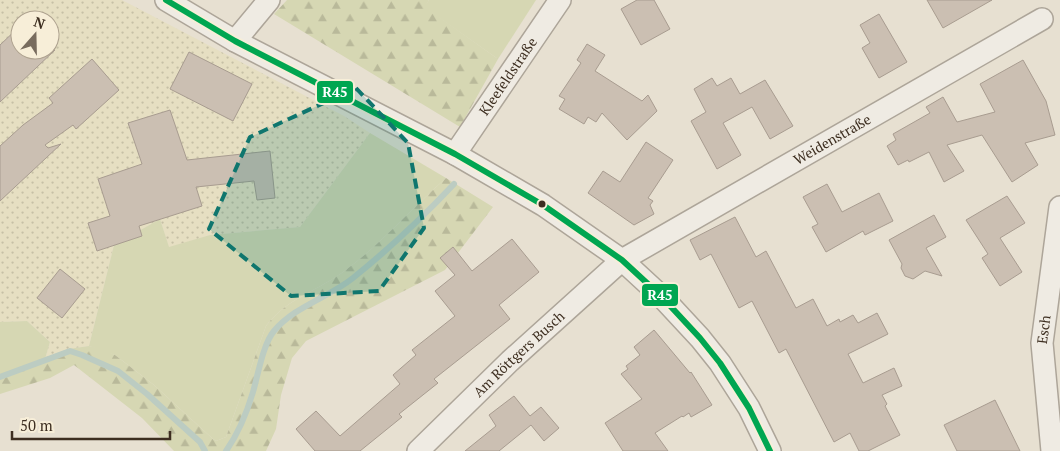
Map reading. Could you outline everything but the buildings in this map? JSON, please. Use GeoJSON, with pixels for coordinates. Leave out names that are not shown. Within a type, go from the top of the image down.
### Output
{"type":"FeatureCollection","features":[{"type":"Feature","properties":{"kind":"street"},"geometry":{"type":"LineString","coordinates":[[166,0],[235,41],[455,154],[543,205],[622,260],[661,296],[700,338],[720,363],[749,408],[770,451]]}},
{"type":"Feature","properties":{"kind":"street"},"geometry":{"type":"LineString","coordinates":[[235,41],[270,0]]}},
{"type":"Feature","properties":{"kind":"street","name":"Kleefeldstraße"},"geometry":{"type":"LineString","coordinates":[[455,154],[560,0]]}},
{"type":"Feature","properties":{"kind":"street","name":"Weidenstraße"},"geometry":{"type":"LineString","coordinates":[[622,260],[1042,19]]}},
{"type":"Feature","properties":{"kind":"street","name":"Esch"},"geometry":{"type":"LineString","coordinates":[[1052,451],[1042,343],[1060,207]]}},
{"type":"Feature","properties":{"kind":"street","name":"Am Röttgers Busch"},"geometry":{"type":"LineString","coordinates":[[418,451],[510,361],[622,260]]}},
{"type":"Feature","properties":{"kind":"highlighted area"},"geometry":{"type":"Polygon","coordinates":[[[356,88],[408,143],[424,228],[379,291],[291,296],[209,229],[250,137],[356,88]]]}},
{"type":"Feature","properties":{"kind":"shaded area"},"geometry":{"type":"Polygon","coordinates":[[[0,0],[122,0],[344,116],[370,133],[300,227],[210,235],[169,248],[160,219],[114,245],[89,346],[68,349],[45,359],[50,342],[27,321],[0,322],[0,0]]]}},
{"type":"Feature","properties":{"kind":"green space"},"geometry":{"type":"Polygon","coordinates":[[[287,0],[429,0],[425,7],[498,59],[460,127],[274,14],[287,0]]]}},
{"type":"Feature","properties":{"kind":"green space"},"geometry":{"type":"Polygon","coordinates":[[[429,0],[536,0],[498,59],[424,7],[429,0]]]}},
{"type":"Feature","properties":{"kind":"green space"},"geometry":{"type":"Polygon","coordinates":[[[370,133],[446,178],[360,259],[336,277],[284,308],[266,326],[226,437],[216,441],[154,385],[115,355],[89,346],[114,245],[160,219],[169,247],[210,235],[300,227],[370,133]]]}},
{"type":"Feature","properties":{"kind":"green space"},"geometry":{"type":"Polygon","coordinates":[[[446,178],[493,207],[445,270],[306,341],[292,358],[281,395],[276,429],[266,451],[174,451],[142,418],[74,365],[50,378],[0,394],[0,375],[68,349],[89,346],[115,355],[154,385],[216,441],[226,437],[266,326],[284,308],[336,277],[360,259],[446,178]]]}},
{"type":"Feature","properties":{"kind":"green space"},"geometry":{"type":"Polygon","coordinates":[[[27,321],[50,342],[45,359],[0,375],[0,322],[27,321]]]}},
{"type":"Feature","properties":{"kind":"waterway"},"geometry":{"type":"LineString","coordinates":[[226,451],[245,415],[264,352],[274,331],[282,322],[343,285],[380,256],[454,184]]}},
{"type":"Feature","properties":{"kind":"waterway"},"geometry":{"type":"LineString","coordinates":[[0,377],[70,351],[82,355],[118,371],[147,394],[200,442],[205,451]]}},
{"type":"Feature","properties":{"kind":"transit line","name":"R45"},"geometry":{"type":"LineString","coordinates":[[166,0],[235,41],[455,154],[543,205],[622,260],[661,296],[700,338],[720,363],[749,408],[770,451]]}}]}
